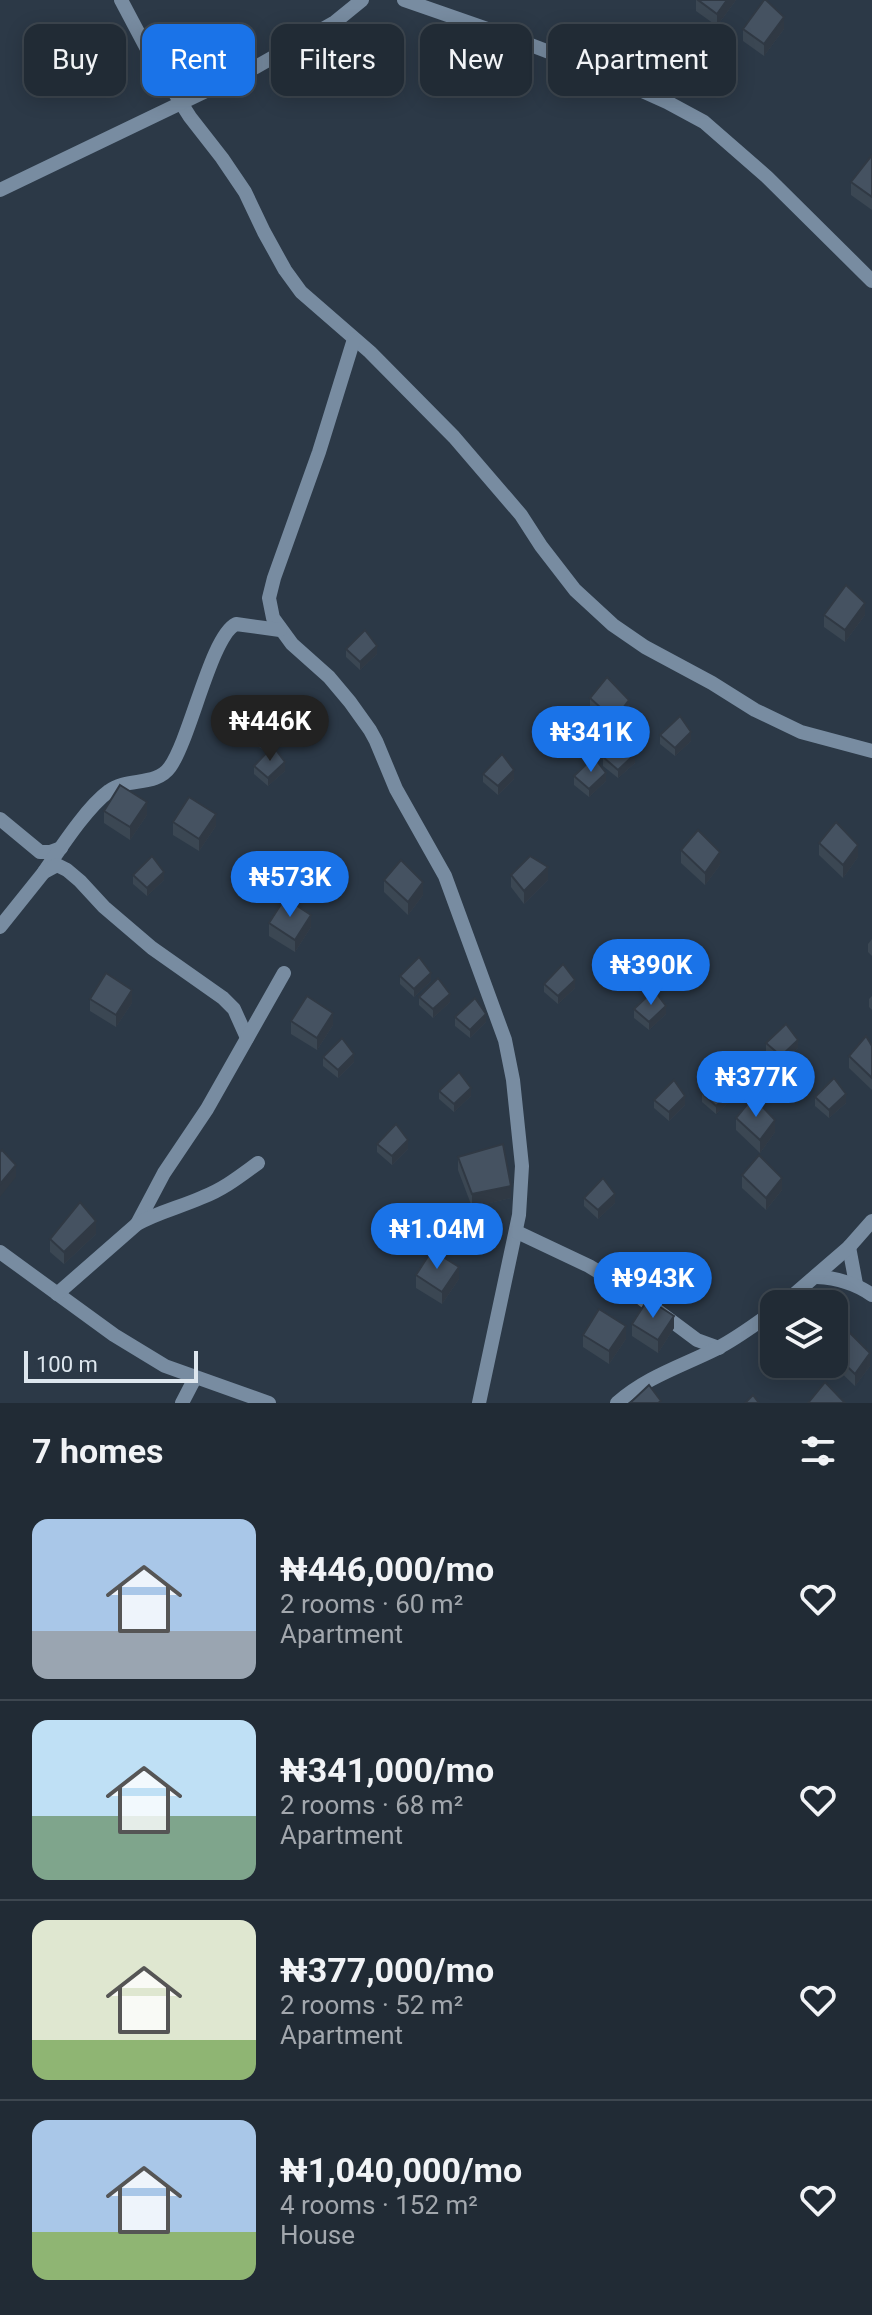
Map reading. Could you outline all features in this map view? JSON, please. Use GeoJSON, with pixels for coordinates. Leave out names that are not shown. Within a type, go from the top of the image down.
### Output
{"type":"FeatureCollection","features":[{"type":"Feature","properties":{"kind":"street"},"geometry":{"type":"LineString","coordinates":[[121,0],[148,51],[182,104],[245,192],[285,270],[301,292],[370,352],[454,437],[521,515],[575,590],[613,625],[645,647],[755,710],[801,732],[872,751]]}},
{"type":"Feature","properties":{"kind":"street"},"geometry":{"type":"LineString","coordinates":[[0,190],[182,104],[308,38],[335,22],[362,0]]}},
{"type":"Feature","properties":{"kind":"street"},"geometry":{"type":"LineString","coordinates":[[404,0],[425,3],[596,70],[704,122],[767,177],[872,281]]}},
{"type":"Feature","properties":{"kind":"street"},"geometry":{"type":"LineString","coordinates":[[354,339],[319,452],[274,578],[270,609],[280,630],[329,677],[370,730],[396,789],[445,876],[505,1040],[513,1080],[522,1166],[517,1232],[479,1403]]}},
{"type":"Feature","properties":{"kind":"street"},"geometry":{"type":"LineString","coordinates":[[0,927],[107,793],[126,783],[149,780],[171,766],[192,720],[217,647],[230,627],[236,624],[280,630]]}},
{"type":"Feature","properties":{"kind":"street"},"geometry":{"type":"LineString","coordinates":[[0,819],[40,852],[61,848]]}},
{"type":"Feature","properties":{"kind":"street"},"geometry":{"type":"LineString","coordinates":[[44,872],[57,865],[67,870],[152,948],[223,998],[234,1009],[247,1038]]}},
{"type":"Feature","properties":{"kind":"street"},"geometry":{"type":"LineString","coordinates":[[137,1224],[164,1173],[207,1109],[284,973]]}},
{"type":"Feature","properties":{"kind":"street"},"geometry":{"type":"LineString","coordinates":[[57,1294],[137,1224],[152,1215],[227,1186],[258,1163]]}},
{"type":"Feature","properties":{"kind":"street"},"geometry":{"type":"LineString","coordinates":[[801,1290],[849,1247],[872,1221]]}},
{"type":"Feature","properties":{"kind":"street"},"geometry":{"type":"LineString","coordinates":[[517,1232],[589,1266],[638,1296],[697,1340],[719,1348]]}},
{"type":"Feature","properties":{"kind":"street"},"geometry":{"type":"LineString","coordinates":[[849,1247],[856,1284]]}},
{"type":"Feature","properties":{"kind":"street"},"geometry":{"type":"LineString","coordinates":[[0,1252],[127,1343],[165,1366],[269,1403]]}},
{"type":"Feature","properties":{"kind":"street"},"geometry":{"type":"LineString","coordinates":[[817,1277],[856,1284],[872,1295]]}},
{"type":"Feature","properties":{"kind":"street"},"geometry":{"type":"LineString","coordinates":[[617,1403],[651,1378],[719,1348],[760,1320]]}},
{"type":"Feature","properties":{"kind":"street"},"geometry":{"type":"LineString","coordinates":[[696,1358],[697,1340]]}},
{"type":"Feature","properties":{"kind":"street"},"geometry":{"type":"LineString","coordinates":[[182,1403],[195,1378]]}},
{"type":"Feature","properties":{"kind":"building"},"geometry":{"type":"Polygon","coordinates":[[[698,0],[727,0],[717,14],[698,0]]]}},
{"type":"Feature","properties":{"kind":"building"},"geometry":{"type":"Polygon","coordinates":[[[764,0],[784,17],[764,44],[743,29],[764,0]]]}},
{"type":"Feature","properties":{"kind":"building"},"geometry":{"type":"Polygon","coordinates":[[[872,155],[872,197],[851,182],[872,155]]]}},
{"type":"Feature","properties":{"kind":"building"},"geometry":{"type":"Polygon","coordinates":[[[846,585],[865,603],[845,630],[824,615],[846,585]]]}},
{"type":"Feature","properties":{"kind":"building"},"geometry":{"type":"Polygon","coordinates":[[[365,630],[377,646],[360,662],[346,649],[365,630]]]}},
{"type":"Feature","properties":{"kind":"building"},"geometry":{"type":"Polygon","coordinates":[[[607,677],[629,700],[614,720],[590,698],[607,677]]]}},
{"type":"Feature","properties":{"kind":"building"},"geometry":{"type":"Polygon","coordinates":[[[260,700],[287,717],[270,742],[244,726],[260,700]]]}},
{"type":"Feature","properties":{"kind":"building"},"geometry":{"type":"Polygon","coordinates":[[[680,716],[691,732],[675,748],[660,735],[680,716]]]}},
{"type":"Feature","properties":{"kind":"building"},"geometry":{"type":"Polygon","coordinates":[[[623,738],[635,754],[618,770],[603,757],[623,738]]]}},
{"type":"Feature","properties":{"kind":"building"},"geometry":{"type":"Polygon","coordinates":[[[273,746],[285,762],[268,778],[254,766],[273,746]]]}},
{"type":"Feature","properties":{"kind":"building"},"geometry":{"type":"Polygon","coordinates":[[[502,754],[514,770],[498,786],[483,774],[502,754]]]}},
{"type":"Feature","properties":{"kind":"building"},"geometry":{"type":"Polygon","coordinates":[[[594,757],[606,773],[589,789],[574,776],[594,757]]]}},
{"type":"Feature","properties":{"kind":"building"},"geometry":{"type":"Polygon","coordinates":[[[120,785],[147,802],[130,827],[104,811],[120,785]]]}},
{"type":"Feature","properties":{"kind":"building"},"geometry":{"type":"Polygon","coordinates":[[[189,797],[216,814],[199,839],[173,822],[189,797]]]}},
{"type":"Feature","properties":{"kind":"building"},"geometry":{"type":"Polygon","coordinates":[[[836,822],[858,845],[843,865],[819,843],[836,822]]]}},
{"type":"Feature","properties":{"kind":"building"},"geometry":{"type":"Polygon","coordinates":[[[698,830],[720,852],[705,873],[681,850],[698,830]]]}},
{"type":"Feature","properties":{"kind":"building"},"geometry":{"type":"Polygon","coordinates":[[[152,856],[164,872],[147,888],[133,875],[152,856]]]}},
{"type":"Feature","properties":{"kind":"building"},"geometry":{"type":"Polygon","coordinates":[[[530,856],[548,867],[524,891],[511,875],[530,856]]]}},
{"type":"Feature","properties":{"kind":"building"},"geometry":{"type":"Polygon","coordinates":[[[401,860],[423,882],[408,902],[384,880],[401,860]]]}},
{"type":"Feature","properties":{"kind":"building"},"geometry":{"type":"Polygon","coordinates":[[[285,898],[311,915],[295,940],[269,923],[285,898]]]}},
{"type":"Feature","properties":{"kind":"building"},"geometry":{"type":"Polygon","coordinates":[[[419,957],[431,973],[414,989],[400,976],[419,957]]]}},
{"type":"Feature","properties":{"kind":"building"},"geometry":{"type":"Polygon","coordinates":[[[563,964],[575,980],[558,996],[544,984],[563,964]]]}},
{"type":"Feature","properties":{"kind":"building"},"geometry":{"type":"Polygon","coordinates":[[[106,973],[132,990],[116,1015],[90,999],[106,973]]]}},
{"type":"Feature","properties":{"kind":"building"},"geometry":{"type":"Polygon","coordinates":[[[438,978],[450,994],[433,1009],[419,997],[438,978]]]}},
{"type":"Feature","properties":{"kind":"building"},"geometry":{"type":"Polygon","coordinates":[[[654,990],[666,1006],[649,1022],[634,1009],[654,990]]]}},
{"type":"Feature","properties":{"kind":"building"},"geometry":{"type":"Polygon","coordinates":[[[307,996],[333,1013],[317,1038],[291,1021],[307,996]]]}},
{"type":"Feature","properties":{"kind":"building"},"geometry":{"type":"Polygon","coordinates":[[[475,998],[486,1014],[470,1030],[455,1017],[475,998]]]}},
{"type":"Feature","properties":{"kind":"building"},"geometry":{"type":"Polygon","coordinates":[[[786,1024],[798,1040],[781,1056],[766,1043],[786,1024]]]}},
{"type":"Feature","properties":{"kind":"building"},"geometry":{"type":"Polygon","coordinates":[[[866,1036],[872,1046],[872,1078],[849,1056],[866,1036]]]}},
{"type":"Feature","properties":{"kind":"building"},"geometry":{"type":"Polygon","coordinates":[[[342,1038],[354,1054],[338,1070],[323,1057],[342,1038]]]}},
{"type":"Feature","properties":{"kind":"building"},"geometry":{"type":"Polygon","coordinates":[[[459,1072],[471,1088],[454,1104],[439,1091],[459,1072]]]}},
{"type":"Feature","properties":{"kind":"building"},"geometry":{"type":"Polygon","coordinates":[[[721,1074],[733,1090],[716,1106],[702,1093],[721,1074]]]}},
{"type":"Feature","properties":{"kind":"building"},"geometry":{"type":"Polygon","coordinates":[[[834,1078],[846,1094],[829,1110],[815,1097],[834,1078]]]}},
{"type":"Feature","properties":{"kind":"building"},"geometry":{"type":"Polygon","coordinates":[[[674,1080],[685,1096],[669,1112],[654,1100],[674,1080]]]}},
{"type":"Feature","properties":{"kind":"building"},"geometry":{"type":"Polygon","coordinates":[[[753,1097],[775,1120],[760,1140],[736,1118],[753,1097]]]}},
{"type":"Feature","properties":{"kind":"building"},"geometry":{"type":"Polygon","coordinates":[[[396,1124],[408,1140],[392,1156],[377,1144],[396,1124]]]}},
{"type":"Feature","properties":{"kind":"building"},"geometry":{"type":"Polygon","coordinates":[[[503,1144],[511,1186],[472,1194],[458,1157],[503,1144]]]}},
{"type":"Feature","properties":{"kind":"building"},"geometry":{"type":"Polygon","coordinates":[[[2,1150],[16,1165],[0,1184],[0,1152],[2,1150]]]}},
{"type":"Feature","properties":{"kind":"building"},"geometry":{"type":"Polygon","coordinates":[[[759,1155],[782,1178],[766,1198],[742,1175],[759,1155]]]}},
{"type":"Feature","properties":{"kind":"building"},"geometry":{"type":"Polygon","coordinates":[[[603,1178],[615,1194],[598,1210],[584,1198],[603,1178]]]}},
{"type":"Feature","properties":{"kind":"building"},"geometry":{"type":"Polygon","coordinates":[[[80,1202],[96,1221],[64,1252],[50,1239],[80,1202]]]}},
{"type":"Feature","properties":{"kind":"building"},"geometry":{"type":"Polygon","coordinates":[[[432,1250],[459,1267],[442,1292],[416,1275],[432,1250]]]}},
{"type":"Feature","properties":{"kind":"building"},"geometry":{"type":"Polygon","coordinates":[[[683,1262],[695,1278],[678,1293],[664,1281],[683,1262]]]}},
{"type":"Feature","properties":{"kind":"building"},"geometry":{"type":"Polygon","coordinates":[[[648,1299],[674,1316],[658,1340],[632,1324],[648,1299]]]}},
{"type":"Feature","properties":{"kind":"building"},"geometry":{"type":"Polygon","coordinates":[[[599,1309],[626,1326],[609,1351],[583,1335],[599,1309]]]}},
{"type":"Feature","properties":{"kind":"building"},"geometry":{"type":"Polygon","coordinates":[[[848,1331],[870,1353],[855,1374],[848,1367],[848,1331]]]}},
{"type":"Feature","properties":{"kind":"building"},"geometry":{"type":"Polygon","coordinates":[[[825,1382],[845,1403],[808,1403],[825,1382]]]}},
{"type":"Feature","properties":{"kind":"building"},"geometry":{"type":"Polygon","coordinates":[[[649,1385],[661,1401],[630,1403],[649,1385]]]}},
{"type":"Feature","properties":{"kind":"building"},"geometry":{"type":"Polygon","coordinates":[[[753,1395],[759,1403],[745,1403],[753,1395]]]}}]}
